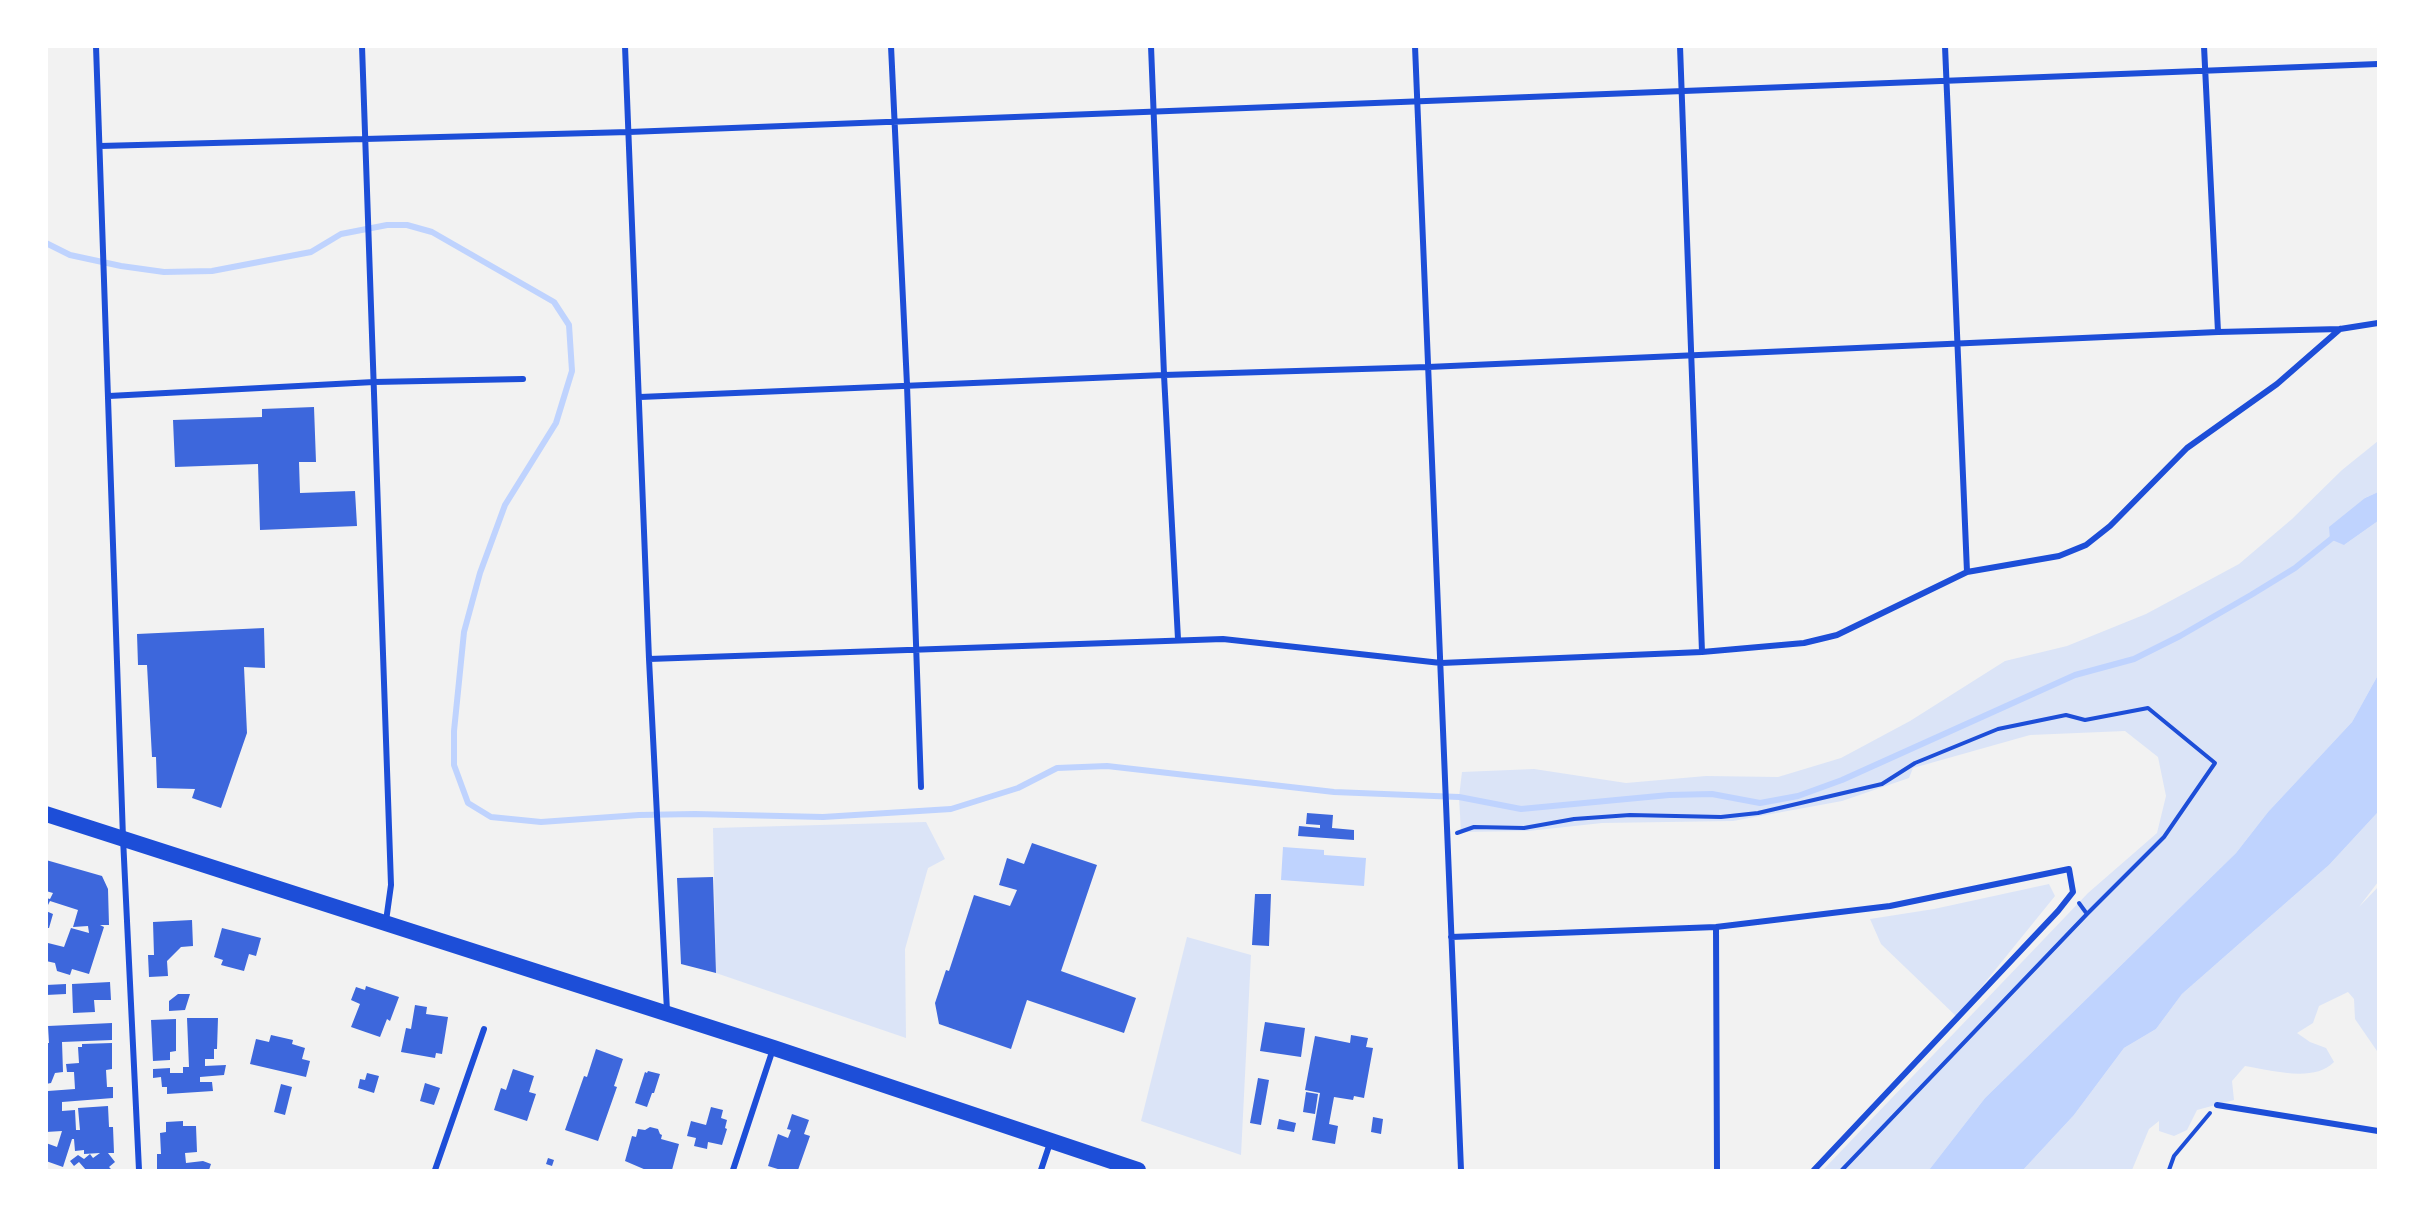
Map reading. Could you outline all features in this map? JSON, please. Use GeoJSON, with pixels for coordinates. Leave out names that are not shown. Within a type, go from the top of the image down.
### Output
{"type":"FeatureCollection","features":[{"type":"Feature","properties":{"kind":"highway"},"geometry":{"type":"LineString","coordinates":[[46,814],[774,1048],[1050,1143],[1138,1170]]}},
{"type":"Feature","properties":{"kind":"street"},"geometry":{"type":"LineString","coordinates":[[96,46],[123,838],[139,1170]]}},
{"type":"Feature","properties":{"kind":"street"},"geometry":{"type":"LineString","coordinates":[[362,46],[391,885],[385,922]]}},
{"type":"Feature","properties":{"kind":"street"},"geometry":{"type":"LineString","coordinates":[[625,46],[649,659],[667,1014]]}},
{"type":"Feature","properties":{"kind":"street"},"geometry":{"type":"LineString","coordinates":[[891,46],[907,385],[921,787]]}},
{"type":"Feature","properties":{"kind":"street"},"geometry":{"type":"LineString","coordinates":[[1151,46],[1164,375],[1178,639]]}},
{"type":"Feature","properties":{"kind":"street"},"geometry":{"type":"LineString","coordinates":[[1415,46],[1461,1170]]}},
{"type":"Feature","properties":{"kind":"street"},"geometry":{"type":"LineString","coordinates":[[1680,46],[1702,652]]}},
{"type":"Feature","properties":{"kind":"street"},"geometry":{"type":"LineString","coordinates":[[1945,46],[1967,572]]}},
{"type":"Feature","properties":{"kind":"street"},"geometry":{"type":"LineString","coordinates":[[2204,46],[2218,332]]}},
{"type":"Feature","properties":{"kind":"street"},"geometry":{"type":"LineString","coordinates":[[100,146],[629,132],[2379,64]]}},
{"type":"Feature","properties":{"kind":"street"},"geometry":{"type":"LineString","coordinates":[[640,397],[1956,345],[2340,328],[2379,323]]}},
{"type":"Feature","properties":{"kind":"street"},"geometry":{"type":"LineString","coordinates":[[649,659],[1223,639],[1441,663],[1702,652],[1804,643],[1837,635],[1967,572],[2059,556],[2086,545],[2110,526],[2187,448],[2277,384],[2340,328]]}},
{"type":"Feature","properties":{"kind":"street"},"geometry":{"type":"LineString","coordinates":[[109,396],[374,382],[523,379]]}},
{"type":"Feature","properties":{"kind":"street"},"geometry":{"type":"LineString","coordinates":[[1451,937],[1716,927],[1890,906],[2069,869],[2073,892],[2058,911],[1814,1170]]}},
{"type":"Feature","properties":{"kind":"street"},"geometry":{"type":"LineString","coordinates":[[1716,927],[1717,1170]]}},
{"type":"Feature","properties":{"kind":"street"},"geometry":{"type":"LineString","coordinates":[[435,1170],[484,1029]]}},
{"type":"Feature","properties":{"kind":"street"},"geometry":{"type":"LineString","coordinates":[[733,1170],[774,1048]]}},
{"type":"Feature","properties":{"kind":"street"},"geometry":{"type":"LineString","coordinates":[[2217,1105],[2379,1131]]}},
{"type":"Feature","properties":{"kind":"street"},"geometry":{"type":"LineString","coordinates":[[1041,1170],[1050,1143]]}},
{"type":"Feature","properties":{"kind":"path"},"geometry":{"type":"LineString","coordinates":[[1448,837],[1474,827],[1524,828],[1574,819],[1630,815],[1721,817],[1758,813],[1882,783],[1915,763],[1998,729],[2066,715],[2085,720],[2148,708],[2215,763],[2164,837],[2087,914],[1842,1170]]}},
{"type":"Feature","properties":{"kind":"path"},"geometry":{"type":"LineString","coordinates":[[2073,892],[2087,914]]}},
{"type":"Feature","properties":{"kind":"path"},"geometry":{"type":"LineString","coordinates":[[2169,1170],[2174,1156],[2217,1105]]}},
{"type":"Feature","properties":{"kind":"shaded area"},"geometry":{"type":"Polygon","coordinates":[[[2378,441],[2378,492],[2365,498],[2344,545],[2378,521],[2378,675],[2352,722],[2268,812],[2236,853],[1985,1098],[1929,1170],[1823,1170],[2088,893],[2157,833],[2166,796],[2158,757],[2125,731],[2030,735],[1913,768],[1909,778],[1842,801],[1733,821],[1602,823],[1528,831],[1461,832],[1459,797],[1462,772],[1534,769],[1626,783],[1706,776],[1778,777],[1841,758],[1910,721],[2005,661],[2067,646],[2146,614],[2239,564],[2292,519],[2342,470],[2378,441]]]}},
{"type":"Feature","properties":{"kind":"shaded area"},"geometry":{"type":"Polygon","coordinates":[[[2378,812],[2378,882],[2359,907],[2378,887],[2378,1096],[2377,1051],[2355,1019],[2354,999],[2348,992],[2319,1006],[2313,1023],[2297,1033],[2310,1042],[2326,1048],[2334,1062],[2326,1068],[2304,1074],[2245,1066],[2232,1081],[2234,1100],[2197,1110],[2187,1130],[2174,1136],[2159,1131],[2159,1121],[2149,1129],[2132,1170],[2023,1170],[2074,1115],[2124,1048],[2156,1029],[2182,994],[2329,865],[2378,812]]]}},
{"type":"Feature","properties":{"kind":"shaded area"},"geometry":{"type":"Polygon","coordinates":[[[926,822],[945,859],[928,868],[905,949],[906,1038],[716,973],[713,828],[926,822]]]}},
{"type":"Feature","properties":{"kind":"shaded area"},"geometry":{"type":"Polygon","coordinates":[[[2049,884],[2055,896],[1957,1017],[1881,944],[1870,919],[1934,909],[2049,884]]]}},
{"type":"Feature","properties":{"kind":"shaded area"},"geometry":{"type":"Polygon","coordinates":[[[1187,937],[1251,955],[1241,1155],[1141,1121],[1187,937]]]}},
{"type":"Feature","properties":{"kind":"water"},"geometry":{"type":"Polygon","coordinates":[[[2378,492],[2378,521],[2344,545],[2330,539],[2329,527],[2365,498],[2378,492]]]}},
{"type":"Feature","properties":{"kind":"water"},"geometry":{"type":"Polygon","coordinates":[[[2378,675],[2378,812],[2329,865],[2182,994],[2156,1029],[2124,1048],[2074,1115],[2023,1170],[1929,1170],[1985,1098],[2236,853],[2268,812],[2352,722],[2378,675]]]}},
{"type":"Feature","properties":{"kind":"water"},"geometry":{"type":"Polygon","coordinates":[[[1283,847],[1324,850],[1324,855],[1366,858],[1364,886],[1281,880],[1283,847]]]}},
{"type":"Feature","properties":{"kind":"building"},"geometry":{"type":"Polygon","coordinates":[[[314,407],[316,462],[299,462],[300,493],[355,491],[357,526],[260,530],[258,464],[175,467],[173,420],[262,417],[262,409],[314,407]]]}},
{"type":"Feature","properties":{"kind":"building"},"geometry":{"type":"Polygon","coordinates":[[[264,628],[265,668],[244,667],[247,733],[221,808],[192,798],[195,789],[157,788],[156,757],[152,757],[147,665],[138,665],[137,634],[264,628]]]}},
{"type":"Feature","properties":{"kind":"building"},"geometry":{"type":"Polygon","coordinates":[[[1307,813],[1333,815],[1332,828],[1354,830],[1354,840],[1298,836],[1299,826],[1320,828],[1320,825],[1306,824],[1307,813]]]}},
{"type":"Feature","properties":{"kind":"building"},"geometry":{"type":"Polygon","coordinates":[[[1032,843],[1097,865],[1061,971],[1136,998],[1124,1033],[1027,1000],[1011,1049],[939,1024],[935,1003],[946,970],[949,971],[974,895],[1010,906],[1017,890],[999,885],[1007,858],[1024,864],[1032,843]]]}},
{"type":"Feature","properties":{"kind":"building"},"geometry":{"type":"Polygon","coordinates":[[[46,860],[102,876],[108,889],[109,925],[100,925],[104,927],[89,974],[72,969],[70,975],[57,971],[55,963],[46,961],[48,943],[64,947],[71,928],[89,933],[88,926],[73,927],[78,910],[50,901],[46,909],[46,898],[50,899],[53,893],[46,891],[46,860]]]}},
{"type":"Feature","properties":{"kind":"building"},"geometry":{"type":"Polygon","coordinates":[[[713,877],[716,973],[681,964],[677,878],[713,877]]]}},
{"type":"Feature","properties":{"kind":"building"},"geometry":{"type":"Polygon","coordinates":[[[1255,894],[1271,894],[1269,946],[1252,945],[1255,894]]]}},
{"type":"Feature","properties":{"kind":"building"},"geometry":{"type":"Polygon","coordinates":[[[46,911],[53,914],[49,928],[46,928],[46,911]]]}},
{"type":"Feature","properties":{"kind":"building"},"geometry":{"type":"Polygon","coordinates":[[[192,920],[193,946],[181,947],[167,961],[168,976],[149,977],[148,955],[154,955],[153,922],[192,920]]]}},
{"type":"Feature","properties":{"kind":"building"},"geometry":{"type":"Polygon","coordinates":[[[222,928],[261,938],[256,956],[249,954],[244,971],[221,965],[223,960],[214,957],[222,928]]]}},
{"type":"Feature","properties":{"kind":"building"},"geometry":{"type":"Polygon","coordinates":[[[110,982],[111,1000],[94,1000],[95,1012],[73,1013],[72,984],[110,982]]]}},
{"type":"Feature","properties":{"kind":"building"},"geometry":{"type":"Polygon","coordinates":[[[66,984],[66,994],[46,995],[46,985],[66,984]]]}},
{"type":"Feature","properties":{"kind":"building"},"geometry":{"type":"Polygon","coordinates":[[[366,986],[399,997],[390,1021],[387,1019],[380,1037],[351,1027],[360,1004],[351,1000],[356,987],[365,990],[366,986]]]}},
{"type":"Feature","properties":{"kind":"building"},"geometry":{"type":"Polygon","coordinates":[[[178,994],[190,994],[185,1010],[169,1011],[169,1001],[178,994]]]}},
{"type":"Feature","properties":{"kind":"building"},"geometry":{"type":"Polygon","coordinates":[[[415,1005],[427,1007],[426,1014],[448,1017],[442,1054],[436,1053],[435,1058],[401,1052],[406,1028],[411,1029],[415,1005]]]}},
{"type":"Feature","properties":{"kind":"building"},"geometry":{"type":"Polygon","coordinates":[[[187,1018],[218,1018],[217,1049],[214,1049],[214,1059],[205,1059],[205,1066],[226,1065],[224,1075],[200,1077],[200,1082],[212,1082],[213,1091],[167,1094],[167,1087],[162,1087],[161,1077],[153,1078],[153,1069],[170,1068],[170,1073],[183,1073],[183,1067],[189,1067],[187,1018]]]}},
{"type":"Feature","properties":{"kind":"building"},"geometry":{"type":"Polygon","coordinates":[[[176,1019],[176,1051],[170,1052],[170,1060],[153,1061],[151,1020],[176,1019]]]}},
{"type":"Feature","properties":{"kind":"building"},"geometry":{"type":"Polygon","coordinates":[[[1265,1022],[1305,1028],[1301,1057],[1260,1051],[1265,1022]]]}},
{"type":"Feature","properties":{"kind":"building"},"geometry":{"type":"Polygon","coordinates":[[[112,1023],[112,1040],[62,1042],[63,1072],[55,1073],[51,1083],[46,1084],[48,1026],[112,1023]]]}},
{"type":"Feature","properties":{"kind":"building"},"geometry":{"type":"Polygon","coordinates":[[[271,1035],[293,1040],[292,1044],[305,1048],[302,1059],[310,1061],[306,1077],[250,1064],[256,1039],[269,1042],[271,1035]]]}},
{"type":"Feature","properties":{"kind":"building"},"geometry":{"type":"Polygon","coordinates":[[[1351,1035],[1368,1038],[1366,1047],[1373,1048],[1364,1098],[1354,1096],[1353,1100],[1334,1097],[1329,1124],[1338,1126],[1335,1144],[1312,1140],[1320,1093],[1305,1090],[1315,1036],[1350,1043],[1351,1035]]]}},
{"type":"Feature","properties":{"kind":"building"},"geometry":{"type":"Polygon","coordinates":[[[112,1043],[112,1069],[106,1070],[107,1087],[113,1087],[113,1098],[62,1102],[62,1111],[75,1110],[76,1130],[80,1130],[78,1108],[108,1106],[109,1127],[113,1127],[114,1153],[108,1153],[115,1162],[109,1167],[112,1170],[86,1170],[79,1162],[74,1166],[70,1161],[78,1155],[84,1159],[90,1154],[93,1158],[100,1153],[84,1154],[84,1150],[75,1151],[74,1139],[72,1139],[63,1167],[46,1161],[46,1143],[57,1147],[62,1131],[46,1132],[48,1091],[75,1089],[74,1072],[67,1072],[66,1064],[79,1063],[78,1047],[82,1047],[82,1044],[112,1043]]]}},
{"type":"Feature","properties":{"kind":"building"},"geometry":{"type":"Polygon","coordinates":[[[596,1049],[623,1059],[614,1086],[617,1087],[598,1141],[565,1130],[596,1049]]]}},
{"type":"Feature","properties":{"kind":"building"},"geometry":{"type":"Polygon","coordinates":[[[513,1069],[534,1076],[529,1092],[536,1094],[527,1121],[494,1110],[501,1088],[506,1090],[513,1069]]]}},
{"type":"Feature","properties":{"kind":"building"},"geometry":{"type":"Polygon","coordinates":[[[645,1072],[660,1074],[647,1107],[635,1103],[645,1072]]]}},
{"type":"Feature","properties":{"kind":"building"},"geometry":{"type":"Polygon","coordinates":[[[367,1073],[379,1076],[374,1093],[358,1088],[360,1079],[365,1080],[367,1073]]]}},
{"type":"Feature","properties":{"kind":"building"},"geometry":{"type":"Polygon","coordinates":[[[1258,1078],[1269,1080],[1261,1125],[1250,1123],[1258,1078]]]}},
{"type":"Feature","properties":{"kind":"building"},"geometry":{"type":"Polygon","coordinates":[[[425,1083],[440,1088],[434,1105],[420,1101],[425,1083]]]}},
{"type":"Feature","properties":{"kind":"building"},"geometry":{"type":"Polygon","coordinates":[[[281,1084],[292,1087],[285,1115],[274,1112],[281,1084]]]}},
{"type":"Feature","properties":{"kind":"building"},"geometry":{"type":"Polygon","coordinates":[[[1306,1092],[1318,1094],[1315,1114],[1303,1112],[1306,1092]]]}},
{"type":"Feature","properties":{"kind":"building"},"geometry":{"type":"Polygon","coordinates":[[[711,1107],[723,1110],[721,1118],[727,1120],[722,1145],[708,1142],[707,1149],[694,1146],[696,1138],[687,1136],[691,1121],[706,1125],[711,1107]]]}},
{"type":"Feature","properties":{"kind":"building"},"geometry":{"type":"Polygon","coordinates":[[[792,1114],[809,1120],[804,1134],[810,1136],[798,1170],[781,1170],[768,1166],[778,1134],[788,1138],[791,1130],[787,1129],[792,1114]]]}},
{"type":"Feature","properties":{"kind":"building"},"geometry":{"type":"Polygon","coordinates":[[[1373,1117],[1383,1119],[1381,1134],[1371,1132],[1373,1117]]]}},
{"type":"Feature","properties":{"kind":"building"},"geometry":{"type":"Polygon","coordinates":[[[1279,1119],[1296,1123],[1294,1132],[1277,1129],[1279,1119]]]}},
{"type":"Feature","properties":{"kind":"building"},"geometry":{"type":"Polygon","coordinates":[[[183,1121],[183,1126],[196,1126],[197,1152],[185,1153],[186,1163],[203,1161],[211,1164],[209,1170],[157,1170],[157,1154],[161,1154],[160,1133],[166,1132],[166,1122],[183,1121]]]}},
{"type":"Feature","properties":{"kind":"building"},"geometry":{"type":"Polygon","coordinates":[[[650,1127],[658,1129],[662,1135],[661,1139],[679,1144],[672,1170],[646,1170],[625,1161],[632,1136],[636,1137],[638,1129],[645,1130],[650,1127]]]}},
{"type":"Feature","properties":{"kind":"building"},"geometry":{"type":"Polygon","coordinates":[[[548,1158],[554,1160],[552,1166],[546,1164],[548,1158]]]}},
{"type":"Feature","properties":{"kind":"waterway"},"geometry":{"type":"LineString","coordinates":[[46,243],[70,255],[121,266],[164,272],[212,271],[311,252],[341,234],[387,225],[407,225],[432,232],[554,302],[569,325],[572,371],[556,423],[505,505],[480,573],[464,632],[454,731],[454,765],[468,803],[491,817],[541,822],[639,815],[695,814],[823,817],[951,809],[1018,788],[1057,768],[1107,766],[1334,792],[1459,797],[1521,809],[1669,795],[1712,794],[1760,803],[1798,796],[1842,780],[2075,675],[2134,659],[2180,636],[2295,568],[2336,535]]}}]}
